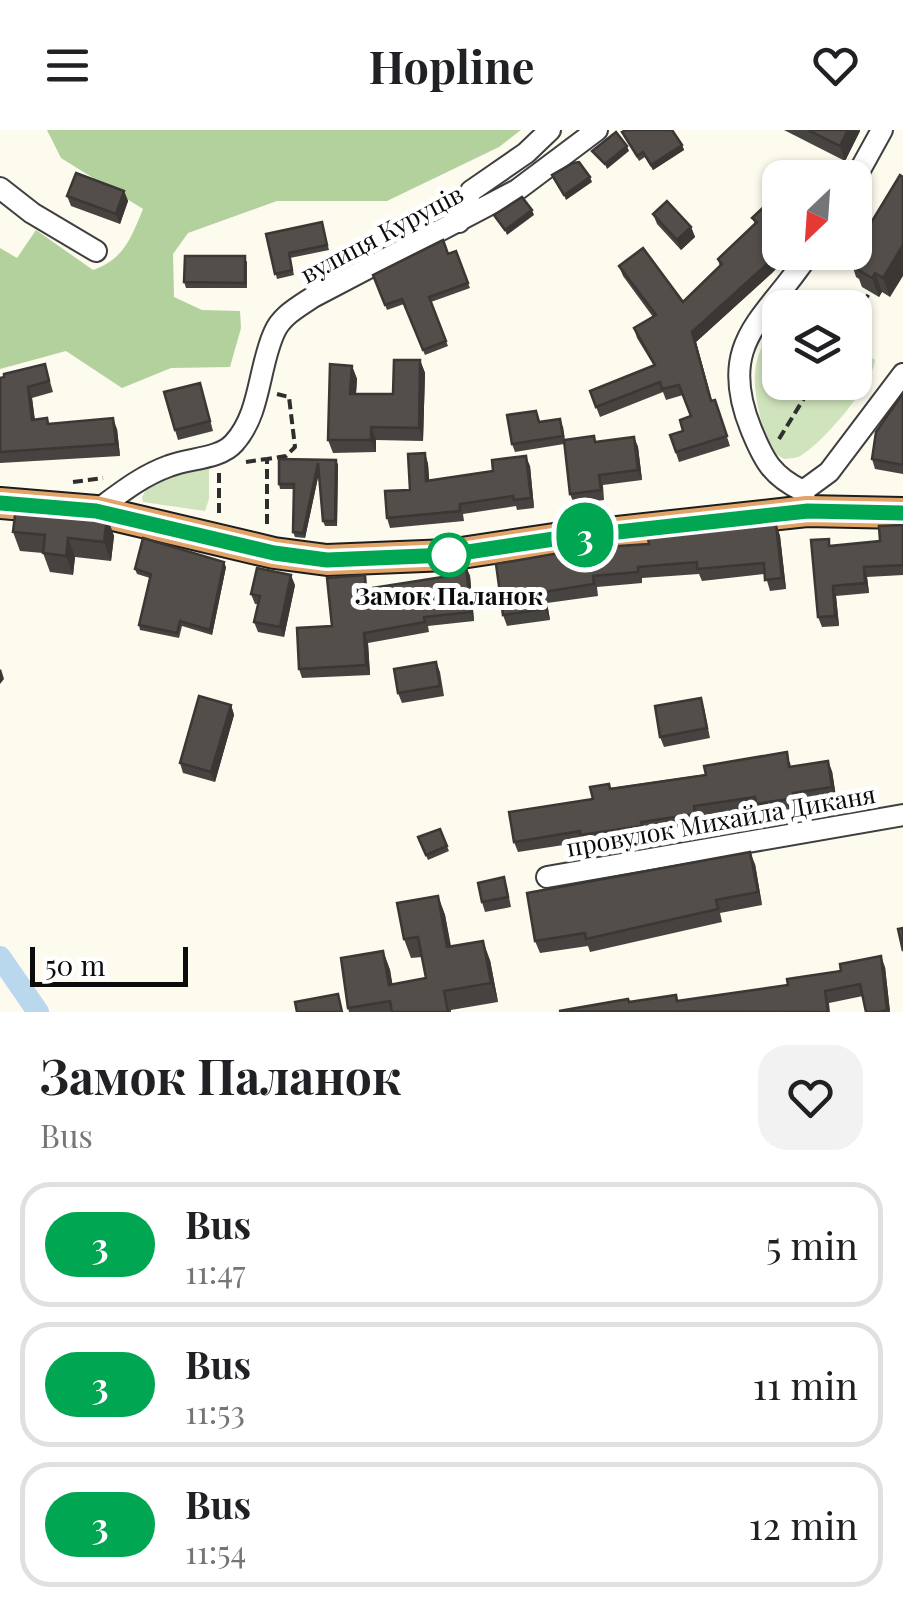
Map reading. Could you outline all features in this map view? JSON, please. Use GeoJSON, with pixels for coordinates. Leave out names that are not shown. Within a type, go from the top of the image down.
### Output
{"type":"FeatureCollection","features":[{"type":"Feature","properties":{"kind":"highway"},"geometry":{"type":"LineString","coordinates":[[0,503],[96,511],[274,553],[327,560],[448,555],[806,501],[903,513]]}},
{"type":"Feature","properties":{"kind":"street"},"geometry":{"type":"LineString","coordinates":[[459,222],[471,191],[550,130]]}},
{"type":"Feature","properties":{"kind":"street","name":"вулиця Куруців"},"geometry":{"type":"LineString","coordinates":[[96,511],[135,482],[170,465],[227,450],[237,440],[249,421],[274,332],[287,315],[313,297],[517,190],[596,130]]}},
{"type":"Feature","properties":{"kind":"street"},"geometry":{"type":"LineString","coordinates":[[865,160],[882,130]]}},
{"type":"Feature","properties":{"kind":"street"},"geometry":{"type":"LineString","coordinates":[[0,188],[96,252]]}},
{"type":"Feature","properties":{"kind":"street"},"geometry":{"type":"LineString","coordinates":[[796,270],[748,334],[740,360],[738,389],[744,412],[779,479],[806,501],[903,374]]}},
{"type":"Feature","properties":{"kind":"street","name":"провулок Михайла Диканя"},"geometry":{"type":"LineString","coordinates":[[547,877],[903,815]]}},
{"type":"Feature","properties":{"kind":"path"},"geometry":{"type":"LineString","coordinates":[[239,462],[286,456],[295,447],[289,397],[284,393],[266,394]]}},
{"type":"Feature","properties":{"kind":"path"},"geometry":{"type":"LineString","coordinates":[[766,460],[803,400]]}},
{"type":"Feature","properties":{"kind":"path"},"geometry":{"type":"LineString","coordinates":[[267,459],[267,539]]}},
{"type":"Feature","properties":{"kind":"path"},"geometry":{"type":"LineString","coordinates":[[219,466],[220,528]]}},
{"type":"Feature","properties":{"kind":"green space"},"geometry":{"type":"Polygon","coordinates":[[[47,130],[521,130],[499,147],[387,201],[277,201],[188,233],[173,254],[174,297],[202,310],[240,311],[241,328],[230,367],[171,368],[122,388],[66,351],[0,369],[0,248],[17,258],[36,230],[93,270],[119,254],[143,209],[61,158],[47,130]]]}},
{"type":"Feature","properties":{"kind":"green space"},"geometry":{"type":"Polygon","coordinates":[[[762,348],[762,400],[854,400],[833,427],[800,456],[785,459],[768,449],[756,398],[762,348]]]}},
{"type":"Feature","properties":{"kind":"green space"},"geometry":{"type":"Polygon","coordinates":[[[209,467],[205,511],[143,502],[147,489],[162,478],[209,467]]]}},
{"type":"Feature","properties":{"kind":"building"},"geometry":{"type":"Polygon","coordinates":[[[672,130],[682,145],[651,165],[643,152],[637,156],[622,132],[672,130]]]}},
{"type":"Feature","properties":{"kind":"building"},"geometry":{"type":"Polygon","coordinates":[[[808,130],[848,130],[840,146],[808,130]]]}},
{"type":"Feature","properties":{"kind":"building"},"geometry":{"type":"Polygon","coordinates":[[[616,132],[627,146],[605,164],[592,151],[616,132]]]}},
{"type":"Feature","properties":{"kind":"building"},"geometry":{"type":"Polygon","coordinates":[[[579,162],[590,177],[564,195],[552,175],[579,162]]]}},
{"type":"Feature","properties":{"kind":"building"},"geometry":{"type":"Polygon","coordinates":[[[76,173],[124,191],[116,214],[67,196],[76,173]]]}},
{"type":"Feature","properties":{"kind":"building"},"geometry":{"type":"Polygon","coordinates":[[[900,175],[903,245],[883,278],[875,273],[872,278],[858,270],[872,270],[872,221],[900,175]]]}},
{"type":"Feature","properties":{"kind":"building"},"geometry":{"type":"Polygon","coordinates":[[[522,197],[532,210],[505,230],[494,215],[522,197]]]}},
{"type":"Feature","properties":{"kind":"building"},"geometry":{"type":"Polygon","coordinates":[[[667,201],[691,227],[677,240],[653,214],[667,201]]]}},
{"type":"Feature","properties":{"kind":"building"},"geometry":{"type":"Polygon","coordinates":[[[762,209],[762,268],[692,332],[711,401],[715,400],[727,436],[676,452],[670,435],[683,431],[680,420],[691,416],[679,385],[662,389],[660,382],[596,407],[590,391],[655,365],[634,328],[656,315],[619,266],[643,248],[683,302],[722,264],[718,259],[757,222],[752,218],[762,209]]]}},
{"type":"Feature","properties":{"kind":"building"},"geometry":{"type":"Polygon","coordinates":[[[322,222],[327,245],[289,253],[292,270],[275,274],[266,234],[322,222]]]}},
{"type":"Feature","properties":{"kind":"building"},"geometry":{"type":"Polygon","coordinates":[[[443,240],[448,254],[456,251],[468,283],[429,297],[446,341],[423,350],[402,299],[385,305],[373,275],[443,240]]]}},
{"type":"Feature","properties":{"kind":"building"},"geometry":{"type":"Polygon","coordinates":[[[185,256],[245,256],[245,283],[184,282],[185,256]]]}},
{"type":"Feature","properties":{"kind":"building"},"geometry":{"type":"Polygon","coordinates":[[[394,360],[420,360],[419,428],[371,427],[371,440],[328,440],[330,364],[352,366],[350,394],[393,394],[394,360]]]}},
{"type":"Feature","properties":{"kind":"building"},"geometry":{"type":"Polygon","coordinates":[[[45,364],[49,381],[28,387],[32,420],[47,418],[48,424],[113,418],[116,444],[0,452],[0,378],[45,364]]]}},
{"type":"Feature","properties":{"kind":"building"},"geometry":{"type":"Polygon","coordinates":[[[200,383],[210,421],[175,430],[164,392],[200,383]]]}},
{"type":"Feature","properties":{"kind":"building"},"geometry":{"type":"Polygon","coordinates":[[[903,393],[903,465],[872,459],[876,432],[903,393]]]}},
{"type":"Feature","properties":{"kind":"building"},"geometry":{"type":"Polygon","coordinates":[[[536,411],[539,422],[560,419],[563,436],[512,444],[507,415],[536,411]]]}},
{"type":"Feature","properties":{"kind":"building"},"geometry":{"type":"Polygon","coordinates":[[[594,436],[595,442],[634,437],[638,470],[599,475],[601,490],[570,494],[564,440],[594,436]]]}},
{"type":"Feature","properties":{"kind":"building"},"geometry":{"type":"Polygon","coordinates":[[[425,453],[426,481],[493,471],[492,460],[526,456],[531,498],[514,500],[513,496],[460,504],[460,511],[387,518],[385,491],[410,490],[408,454],[425,453]]]}},
{"type":"Feature","properties":{"kind":"building"},"geometry":{"type":"Polygon","coordinates":[[[279,459],[336,460],[335,521],[323,521],[318,463],[303,533],[293,532],[294,484],[279,484],[279,459]]]}},
{"type":"Feature","properties":{"kind":"building"},"geometry":{"type":"Polygon","coordinates":[[[16,507],[107,517],[104,542],[68,538],[66,556],[43,553],[45,535],[13,532],[16,507]]]}},
{"type":"Feature","properties":{"kind":"building"},"geometry":{"type":"Polygon","coordinates":[[[776,524],[782,578],[765,580],[764,563],[697,569],[697,562],[638,567],[638,572],[593,576],[594,584],[543,592],[545,609],[503,615],[496,564],[588,548],[649,544],[648,538],[776,524]]]}},
{"type":"Feature","properties":{"kind":"building"},"geometry":{"type":"Polygon","coordinates":[[[903,525],[903,565],[864,567],[865,583],[833,586],[835,616],[818,617],[811,540],[829,539],[829,546],[880,541],[879,526],[903,525]]]}},
{"type":"Feature","properties":{"kind":"building"},"geometry":{"type":"Polygon","coordinates":[[[143,538],[224,562],[210,630],[180,621],[177,633],[139,625],[151,574],[135,569],[143,538]]]}},
{"type":"Feature","properties":{"kind":"building"},"geometry":{"type":"Polygon","coordinates":[[[466,567],[471,612],[424,617],[425,622],[364,633],[366,665],[299,669],[297,628],[332,626],[327,578],[365,575],[366,589],[449,576],[448,569],[466,567]]]}},
{"type":"Feature","properties":{"kind":"building"},"geometry":{"type":"Polygon","coordinates":[[[257,568],[291,575],[280,627],[254,622],[260,596],[251,594],[257,568]]]}},
{"type":"Feature","properties":{"kind":"building"},"geometry":{"type":"Polygon","coordinates":[[[436,662],[440,686],[398,693],[394,669],[436,662]]]}},
{"type":"Feature","properties":{"kind":"building"},"geometry":{"type":"Polygon","coordinates":[[[199,696],[231,705],[211,772],[180,763],[199,696]]]}},
{"type":"Feature","properties":{"kind":"building"},"geometry":{"type":"Polygon","coordinates":[[[701,698],[707,728],[660,737],[655,706],[701,698]]]}},
{"type":"Feature","properties":{"kind":"building"},"geometry":{"type":"Polygon","coordinates":[[[787,752],[789,767],[828,761],[832,787],[756,804],[755,797],[694,806],[695,814],[641,822],[642,826],[514,842],[509,812],[593,799],[590,787],[609,784],[610,789],[706,775],[704,766],[787,752]]]}},
{"type":"Feature","properties":{"kind":"building"},"geometry":{"type":"Polygon","coordinates":[[[440,829],[447,846],[426,855],[418,837],[440,829]]]}},
{"type":"Feature","properties":{"kind":"building"},"geometry":{"type":"Polygon","coordinates":[[[750,852],[758,892],[716,900],[718,909],[586,939],[585,933],[535,941],[527,893],[750,852]]]}},
{"type":"Feature","properties":{"kind":"building"},"geometry":{"type":"Polygon","coordinates":[[[504,877],[508,897],[482,902],[478,883],[504,877]]]}},
{"type":"Feature","properties":{"kind":"building"},"geometry":{"type":"Polygon","coordinates":[[[438,896],[447,947],[483,941],[491,983],[444,991],[448,1012],[392,1012],[390,1001],[348,1008],[341,958],[383,951],[389,985],[426,978],[418,937],[404,939],[397,903],[438,896]]]}},
{"type":"Feature","properties":{"kind":"building"},"geometry":{"type":"Polygon","coordinates":[[[881,956],[887,1010],[880,1012],[866,1012],[860,984],[825,991],[828,1012],[559,1011],[628,999],[629,1002],[676,995],[677,1001],[788,985],[787,979],[841,971],[840,964],[881,956]]]}},
{"type":"Feature","properties":{"kind":"building"},"geometry":{"type":"Polygon","coordinates":[[[338,994],[342,1012],[297,1012],[295,1002],[338,994]]]}},
{"type":"Feature","properties":{"kind":"waterway"},"geometry":{"type":"LineString","coordinates":[[0,957],[38,1012]]}},
{"type":"Feature","properties":{"kind":"bus line","name":"3"},"geometry":{"type":"LineString","coordinates":[[0,503],[96,511],[274,553],[327,560],[448,555],[554,539],[808,511],[903,513]]}},
{"type":"Feature","properties":{"kind":"place","name":"Замок Паланок"},"geometry":{"type":"Point","coordinates":[449,555]}}]}
